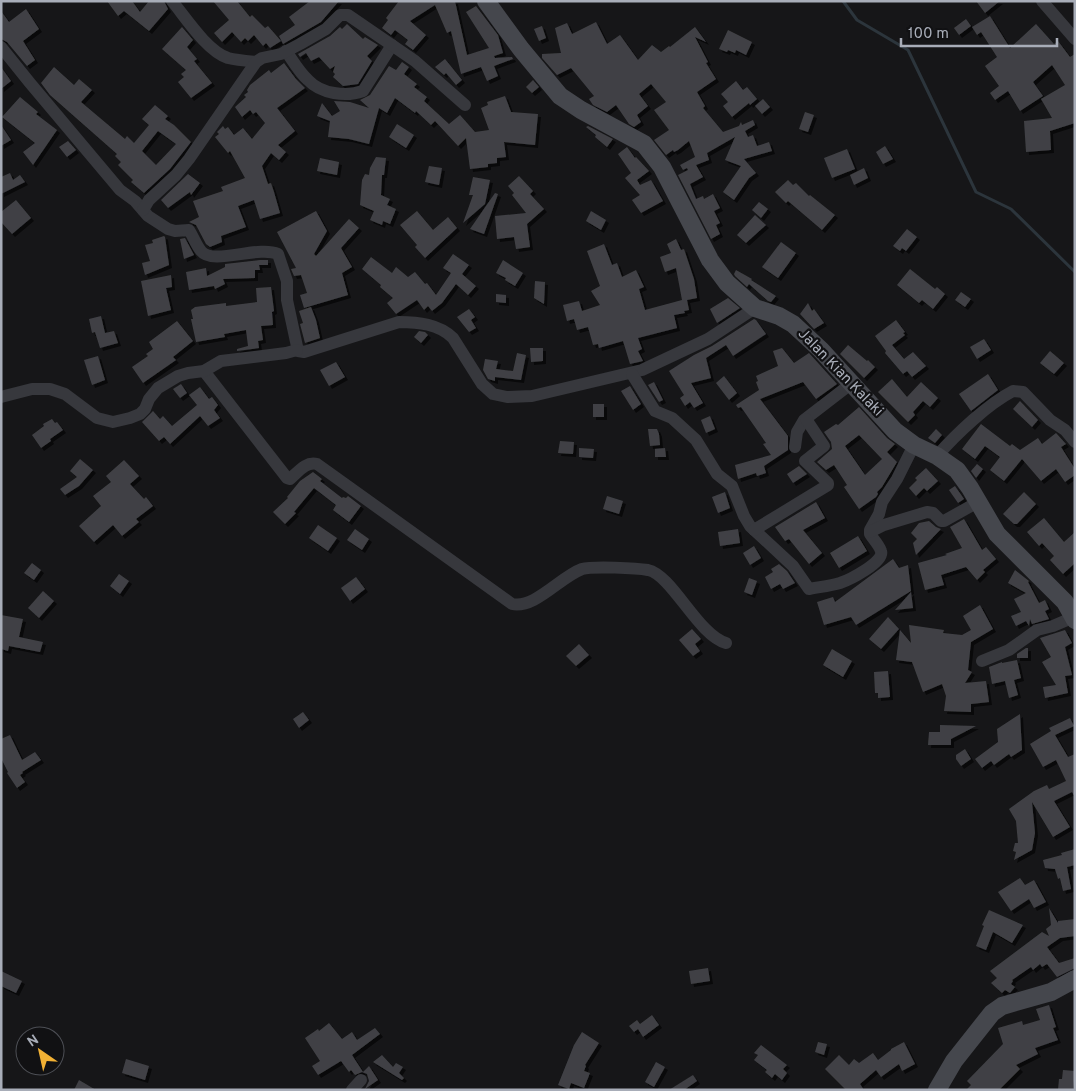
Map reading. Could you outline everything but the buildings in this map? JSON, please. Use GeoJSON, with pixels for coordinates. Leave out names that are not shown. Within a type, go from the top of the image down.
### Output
{"type":"FeatureCollection","features":[{"type":"Feature","properties":{"kind":"street"},"geometry":{"type":"LineString","coordinates":[[172,1],[218,53],[228,58],[256,62]]}},
{"type":"Feature","properties":{"kind":"street","name":"Jalan Kian Kalaki"},"geometry":{"type":"LineString","coordinates":[[486,1],[521,49],[560,96],[581,110],[644,144],[654,155],[710,260],[727,283],[755,308],[779,316],[793,324],[852,383],[895,431],[914,445],[937,456],[957,470],[997,534],[1056,593],[1074,619]]}},
{"type":"Feature","properties":{"kind":"street"},"geometry":{"type":"LineString","coordinates":[[1042,1],[1075,39]]}},
{"type":"Feature","properties":{"kind":"street"},"geometry":{"type":"LineString","coordinates":[[143,210],[188,160],[256,62],[262,58],[286,52],[326,29],[340,15],[345,15],[415,61],[465,105]]}},
{"type":"Feature","properties":{"kind":"street"},"geometry":{"type":"LineString","coordinates":[[286,52],[307,80],[315,86],[335,93],[348,94],[363,91],[392,45]]}},
{"type":"Feature","properties":{"kind":"street"},"geometry":{"type":"LineString","coordinates":[[1,47],[120,190],[135,201],[152,219],[168,229],[175,231],[189,230],[201,251],[208,256],[264,250],[278,254],[287,281],[287,300],[297,350]]}},
{"type":"Feature","properties":{"kind":"street"},"geometry":{"type":"LineString","coordinates":[[1,397],[32,389],[50,389],[64,394],[97,418],[113,422],[140,414],[158,388],[168,381],[188,373],[204,371],[221,361],[297,350],[304,352],[389,325],[413,322],[430,325],[448,333],[454,338],[482,384],[496,396],[532,396],[632,374],[676,356],[708,339],[755,308]]}},
{"type":"Feature","properties":{"kind":"street"},"geometry":{"type":"LineString","coordinates":[[204,371],[287,478],[290,479],[306,464],[313,462],[317,464],[512,604],[521,605],[529,603],[584,568],[648,570],[662,580],[707,630],[726,643]]}},
{"type":"Feature","properties":{"kind":"street"},"geometry":{"type":"LineString","coordinates":[[632,374],[655,411],[672,418],[696,440],[717,474],[730,483],[744,516],[754,530],[793,566],[809,589],[841,582],[874,565],[878,561],[882,554],[881,550],[870,532],[879,514],[882,502],[897,479],[914,445]]}},
{"type":"Feature","properties":{"kind":"street"},"geometry":{"type":"LineString","coordinates":[[795,447],[797,432],[806,419],[852,383]]}},
{"type":"Feature","properties":{"kind":"street"},"geometry":{"type":"LineString","coordinates":[[937,456],[969,424],[1013,391],[1023,392],[1050,420],[1065,430],[1075,442]]}},
{"type":"Feature","properties":{"kind":"street"},"geometry":{"type":"LineString","coordinates":[[754,530],[828,485],[805,461],[824,446],[806,419]]}},
{"type":"Feature","properties":{"kind":"street"},"geometry":{"type":"LineString","coordinates":[[870,532],[884,525],[927,512],[933,512],[941,521],[944,521],[978,502]]}},
{"type":"Feature","properties":{"kind":"street"},"geometry":{"type":"LineString","coordinates":[[984,658],[1002,650],[1039,628],[1058,621],[1074,619]]}},
{"type":"Feature","properties":{"kind":"street"},"geometry":{"type":"LineString","coordinates":[[937,1090],[954,1061],[992,1013],[1002,1006],[1051,992],[1075,979]]}},
{"type":"Feature","properties":{"kind":"street"},"geometry":{"type":"LineString","coordinates":[[352,1090],[361,1080]]}},
{"type":"Feature","properties":{"kind":"waterway"},"geometry":{"type":"LineString","coordinates":[[843,1],[857,20],[908,50],[976,192],[1011,209],[1075,272]]}}]}
